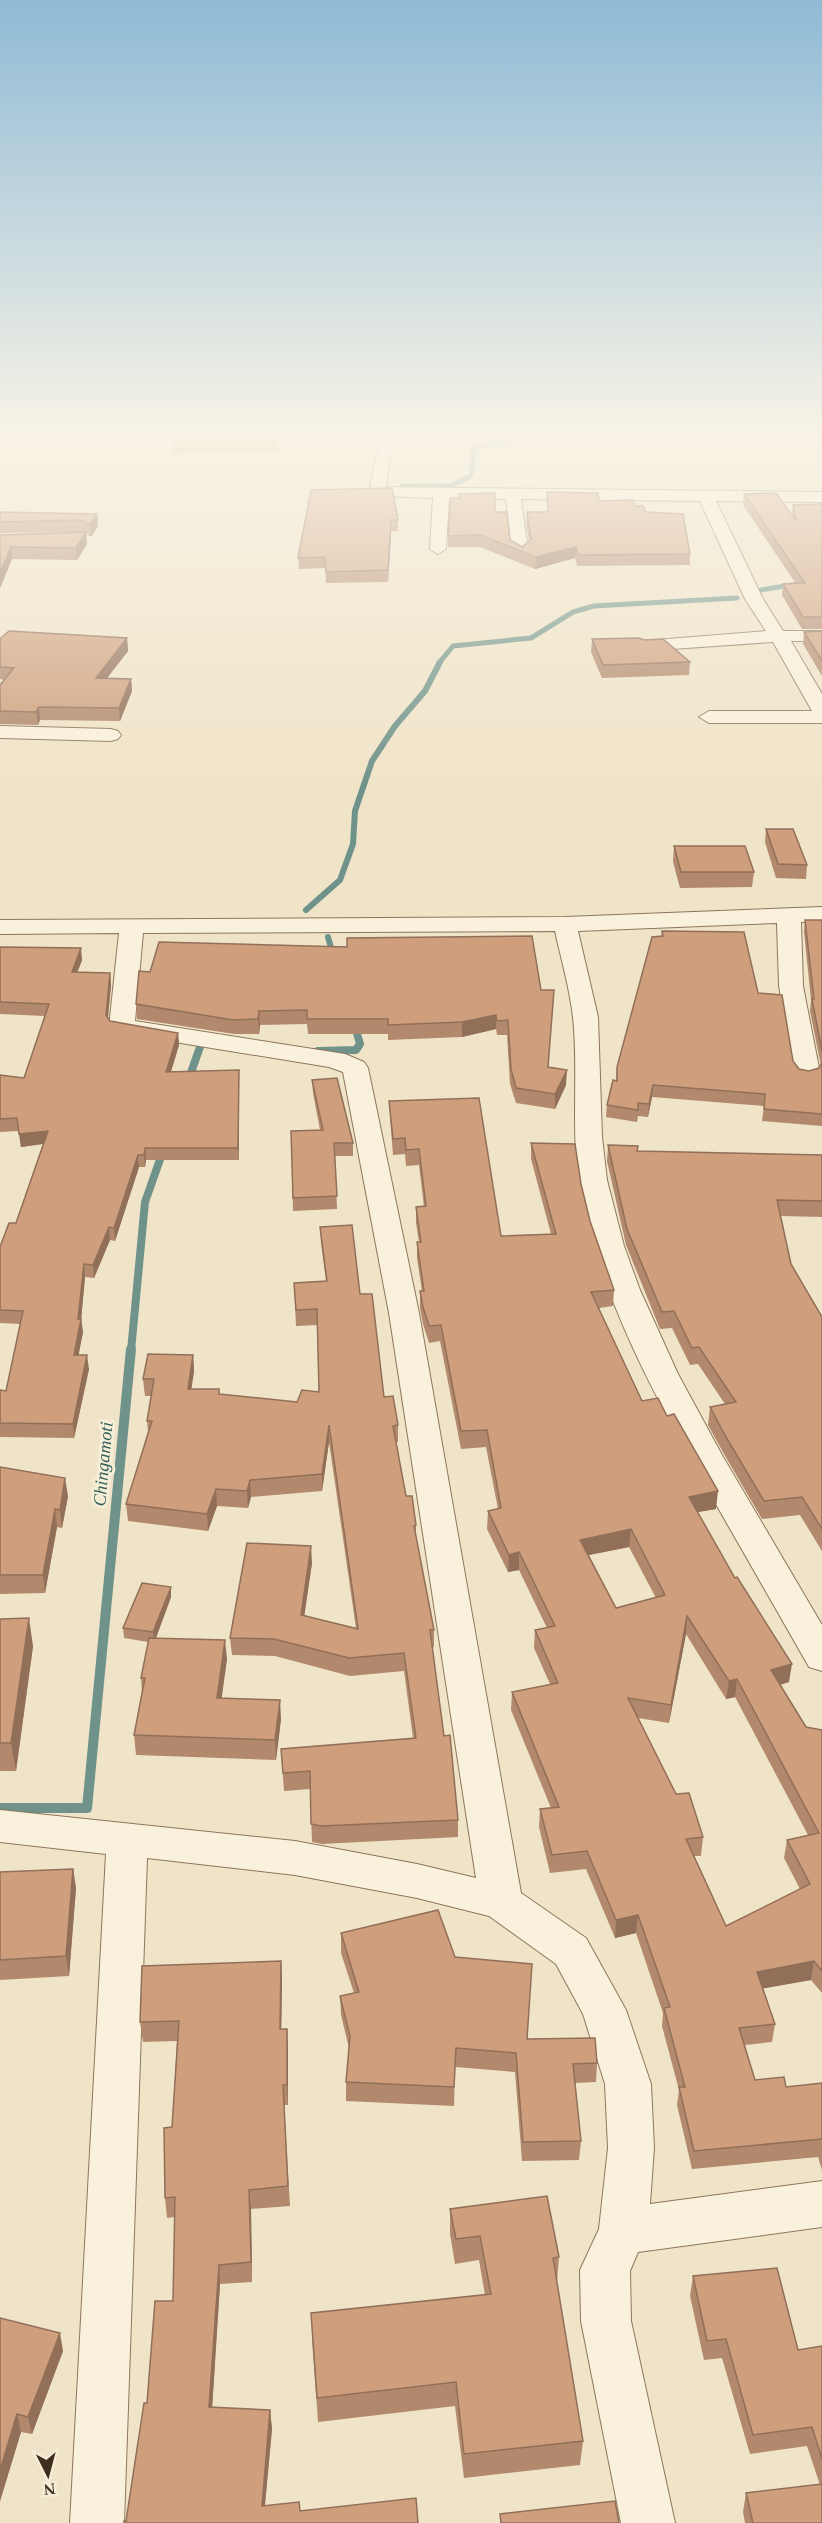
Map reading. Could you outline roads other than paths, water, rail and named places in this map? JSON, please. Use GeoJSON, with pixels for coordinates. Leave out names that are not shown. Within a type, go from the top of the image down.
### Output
{"type":"FeatureCollection","features":[{"type":"Feature","properties":{"kind":"street"},"geometry":{"type":"LineString","coordinates":[[732,552],[754,599],[787,648],[822,711]]}},
{"type":"Feature","properties":{"kind":"street"},"geometry":{"type":"LineString","coordinates":[[643,646],[778,636],[822,636]]}},
{"type":"Feature","properties":{"kind":"street"},"geometry":{"type":"LineString","coordinates":[[710,717],[822,717]]}},
{"type":"Feature","properties":{"kind":"street"},"geometry":{"type":"LineString","coordinates":[[0,732],[111,735]]}},
{"type":"Feature","properties":{"kind":"street"},"geometry":{"type":"LineString","coordinates":[[0,927],[565,924],[822,914]]}},
{"type":"Feature","properties":{"kind":"street"},"geometry":{"type":"LineString","coordinates":[[789,915],[791,986],[807,1073]]}},
{"type":"Feature","properties":{"kind":"street"},"geometry":{"type":"LineString","coordinates":[[565,924],[587,1028],[586,1130],[589,1158],[597,1202],[609,1246],[649,1347],[699,1446],[822,1657]]}},
{"type":"Feature","properties":{"kind":"street"},"geometry":{"type":"LineString","coordinates":[[132,927],[122,1027],[329,1059],[345,1062],[355,1068],[404,1313],[501,1902]]}},
{"type":"Feature","properties":{"kind":"street"},"geometry":{"type":"LineString","coordinates":[[0,1826],[295,1858],[417,1881],[501,1902],[571,1951],[604,2010],[628,2084],[631,2148],[623,2231],[605,2270],[606,2320],[648,2523]]}},
{"type":"Feature","properties":{"kind":"street"},"geometry":{"type":"LineString","coordinates":[[97,2523],[127,1840]]}},
{"type":"Feature","properties":{"kind":"street"},"geometry":{"type":"LineString","coordinates":[[623,2231],[822,2204]]}},
{"type":"Feature","properties":{"kind":"waterway"},"geometry":{"type":"LineString","coordinates":[[761,590],[822,580]]}},
{"type":"Feature","properties":{"kind":"waterway"},"geometry":{"type":"LineString","coordinates":[[439,663],[453,646],[531,638],[573,612],[594,606],[737,598]]}},
{"type":"Feature","properties":{"kind":"waterway"},"geometry":{"type":"LineString","coordinates":[[306,910],[340,880],[353,844],[355,811],[372,761],[395,726],[425,691],[440,662]]}},
{"type":"Feature","properties":{"kind":"waterway","name":"Chingamoti"},"geometry":{"type":"LineString","coordinates":[[328,937],[334,958]]}},
{"type":"Feature","properties":{"kind":"waterway","name":"Chingamoti"},"geometry":{"type":"LineString","coordinates":[[318,1051],[356,1050],[360,1044],[354,1023]]}},
{"type":"Feature","properties":{"kind":"waterway","name":"Chingamoti"},"geometry":{"type":"LineString","coordinates":[[188,1081],[200,1047]]}},
{"type":"Feature","properties":{"kind":"waterway","name":"Chingamoti"},"geometry":{"type":"LineString","coordinates":[[131,1351],[145,1202],[163,1151]]}},
{"type":"Feature","properties":{"kind":"waterway","name":"Chingamoti"},"geometry":{"type":"LineString","coordinates":[[0,1808],[87,1808],[131,1349]]}}]}
